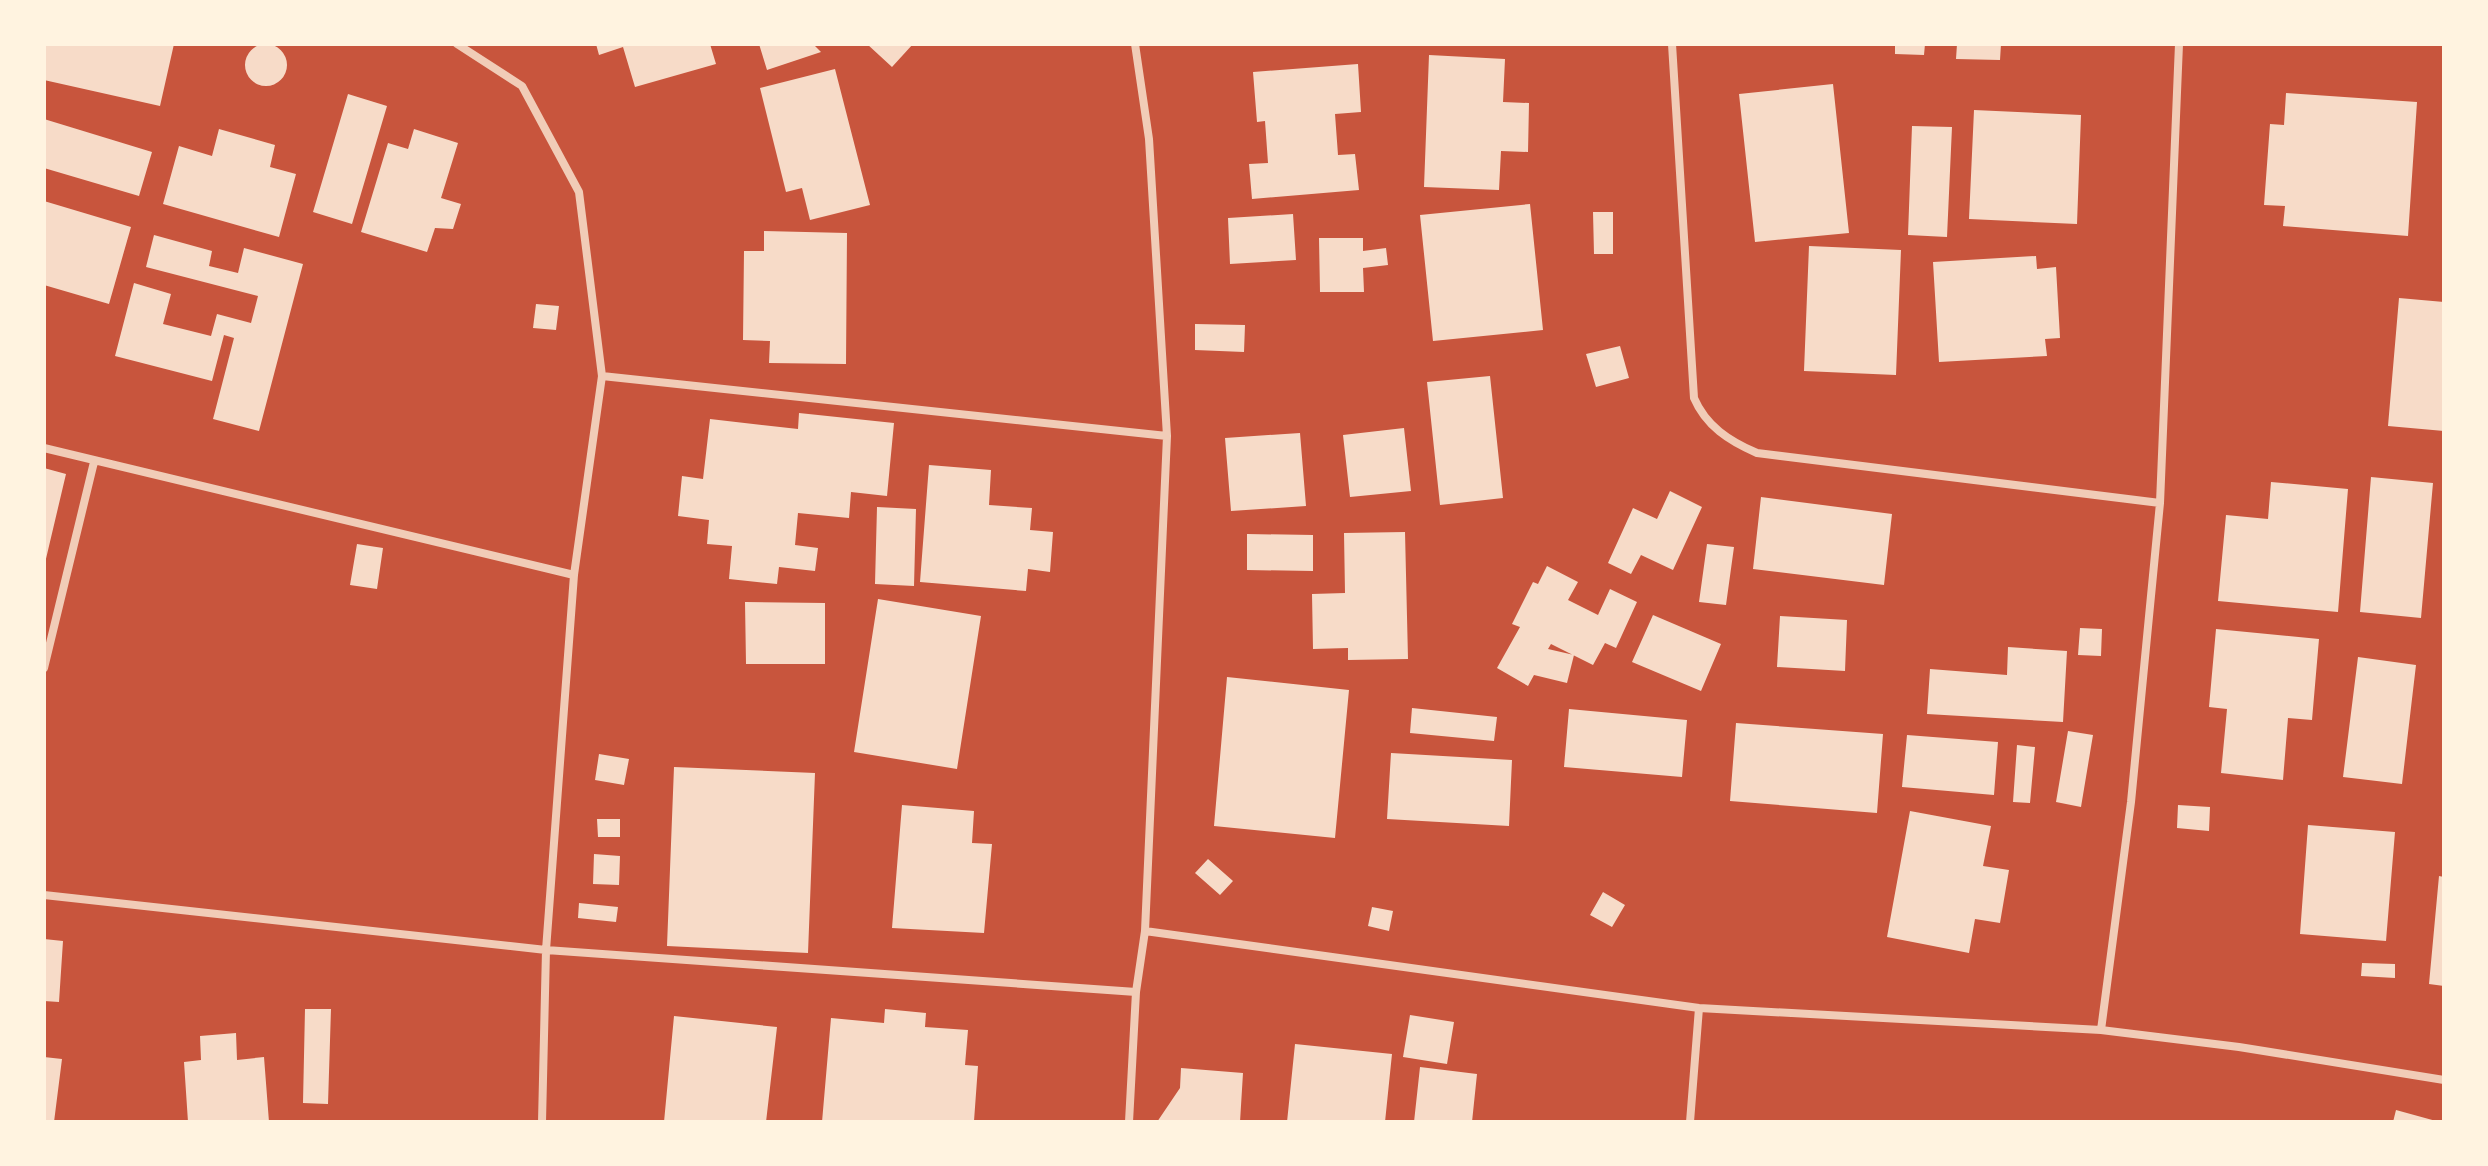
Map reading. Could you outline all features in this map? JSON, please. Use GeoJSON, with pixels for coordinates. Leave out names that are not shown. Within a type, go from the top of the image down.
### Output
{"type":"FeatureCollection","features":[{"type":"Feature","properties":{"kind":"street"},"geometry":{"type":"LineString","coordinates":[[457,44],[522,86],[579,192],[602,376],[574,575],[546,950],[542,1122]]}},
{"type":"Feature","properties":{"kind":"street"},"geometry":{"type":"LineString","coordinates":[[1129,1122],[1136,992],[1145,931],[1167,436],[1149,139],[1135,44]]}},
{"type":"Feature","properties":{"kind":"street"},"geometry":{"type":"LineString","coordinates":[[1672,44],[1694,398],[1702,418],[1735,444],[1757,453],[2160,503]]}},
{"type":"Feature","properties":{"kind":"street"},"geometry":{"type":"LineString","coordinates":[[2101,1030],[2131,802],[2160,503],[2179,44]]}},
{"type":"Feature","properties":{"kind":"street"},"geometry":{"type":"LineString","coordinates":[[602,376],[1167,436]]}},
{"type":"Feature","properties":{"kind":"street"},"geometry":{"type":"LineString","coordinates":[[44,448],[574,575]]}},
{"type":"Feature","properties":{"kind":"street"},"geometry":{"type":"LineString","coordinates":[[44,668],[94,462]]}},
{"type":"Feature","properties":{"kind":"street"},"geometry":{"type":"LineString","coordinates":[[44,895],[546,950],[1136,992]]}},
{"type":"Feature","properties":{"kind":"street"},"geometry":{"type":"LineString","coordinates":[[1145,931],[1699,1008],[2101,1030],[2239,1047],[2444,1080]]}},
{"type":"Feature","properties":{"kind":"street"},"geometry":{"type":"LineString","coordinates":[[1690,1122],[1699,1008]]}},
{"type":"Feature","properties":{"kind":"building"},"geometry":{"type":"Polygon","coordinates":[[[44,44],[174,44],[160,106],[44,80],[44,44]]]}},
{"type":"Feature","properties":{"kind":"building"},"geometry":{"type":"Polygon","coordinates":[[[266,44],[281,50],[287,65],[281,80],[266,86],[251,80],[245,65],[251,50],[266,44]]]}},
{"type":"Feature","properties":{"kind":"building"},"geometry":{"type":"Polygon","coordinates":[[[596,44],[710,44],[716,64],[635,87],[623,47],[599,55],[596,44]]]}},
{"type":"Feature","properties":{"kind":"building"},"geometry":{"type":"Polygon","coordinates":[[[759,44],[813,44],[821,52],[767,70],[759,44]]]}},
{"type":"Feature","properties":{"kind":"building"},"geometry":{"type":"Polygon","coordinates":[[[867,44],[913,44],[892,67],[867,44]]]}},
{"type":"Feature","properties":{"kind":"building"},"geometry":{"type":"Polygon","coordinates":[[[1895,44],[1925,44],[1924,55],[1895,54],[1895,44]]]}},
{"type":"Feature","properties":{"kind":"building"},"geometry":{"type":"Polygon","coordinates":[[[1957,44],[2001,44],[2000,60],[1956,59],[1957,44]]]}},
{"type":"Feature","properties":{"kind":"building"},"geometry":{"type":"Polygon","coordinates":[[[1429,55],[1505,59],[1503,102],[1529,103],[1528,152],[1501,151],[1499,190],[1424,187],[1429,55]]]}},
{"type":"Feature","properties":{"kind":"building"},"geometry":{"type":"Polygon","coordinates":[[[1358,64],[1361,112],[1335,114],[1338,155],[1355,154],[1359,190],[1252,199],[1249,164],[1268,163],[1265,121],[1257,122],[1253,72],[1358,64]]]}},
{"type":"Feature","properties":{"kind":"building"},"geometry":{"type":"Polygon","coordinates":[[[835,69],[870,205],[810,220],[802,188],[786,192],[760,88],[835,69]]]}},
{"type":"Feature","properties":{"kind":"building"},"geometry":{"type":"Polygon","coordinates":[[[1833,84],[1849,233],[1755,242],[1739,94],[1833,84]]]}},
{"type":"Feature","properties":{"kind":"building"},"geometry":{"type":"Polygon","coordinates":[[[2286,93],[2417,102],[2408,236],[2283,226],[2285,206],[2264,205],[2270,124],[2284,125],[2286,93]]]}},
{"type":"Feature","properties":{"kind":"building"},"geometry":{"type":"Polygon","coordinates":[[[348,94],[387,106],[352,224],[313,212],[348,94]]]}},
{"type":"Feature","properties":{"kind":"building"},"geometry":{"type":"Polygon","coordinates":[[[1974,110],[2081,115],[2077,224],[1969,219],[1974,110]]]}},
{"type":"Feature","properties":{"kind":"building"},"geometry":{"type":"Polygon","coordinates":[[[44,119],[152,152],[139,196],[44,168],[44,119]]]}},
{"type":"Feature","properties":{"kind":"building"},"geometry":{"type":"Polygon","coordinates":[[[1912,126],[1952,127],[1947,237],[1908,235],[1912,126]]]}},
{"type":"Feature","properties":{"kind":"building"},"geometry":{"type":"Polygon","coordinates":[[[219,129],[275,145],[270,167],[296,174],[279,237],[163,204],[179,146],[212,156],[219,129]]]}},
{"type":"Feature","properties":{"kind":"building"},"geometry":{"type":"Polygon","coordinates":[[[414,129],[458,143],[441,198],[461,204],[453,229],[435,228],[427,252],[361,232],[388,143],[408,149],[414,129]]]}},
{"type":"Feature","properties":{"kind":"building"},"geometry":{"type":"Polygon","coordinates":[[[44,201],[131,227],[109,304],[44,285],[44,201]]]}},
{"type":"Feature","properties":{"kind":"building"},"geometry":{"type":"Polygon","coordinates":[[[1530,204],[1543,330],[1433,341],[1420,215],[1530,204]]]}},
{"type":"Feature","properties":{"kind":"building"},"geometry":{"type":"Polygon","coordinates":[[[1593,212],[1613,212],[1613,254],[1594,254],[1593,212]]]}},
{"type":"Feature","properties":{"kind":"building"},"geometry":{"type":"Polygon","coordinates":[[[1293,214],[1296,260],[1230,264],[1228,218],[1293,214]]]}},
{"type":"Feature","properties":{"kind":"building"},"geometry":{"type":"Polygon","coordinates":[[[764,231],[847,233],[846,364],[769,363],[770,341],[743,340],[744,251],[764,251],[764,231]]]}},
{"type":"Feature","properties":{"kind":"building"},"geometry":{"type":"Polygon","coordinates":[[[154,235],[212,251],[209,266],[238,273],[244,248],[303,264],[259,431],[213,419],[234,338],[224,335],[212,381],[115,356],[134,283],[171,294],[163,324],[211,336],[217,314],[251,323],[258,296],[146,267],[154,235]]]}},
{"type":"Feature","properties":{"kind":"building"},"geometry":{"type":"Polygon","coordinates":[[[1319,238],[1363,238],[1363,251],[1386,248],[1388,265],[1363,268],[1364,292],[1320,292],[1319,238]]]}},
{"type":"Feature","properties":{"kind":"building"},"geometry":{"type":"Polygon","coordinates":[[[1809,246],[1901,250],[1896,375],[1804,371],[1809,246]]]}},
{"type":"Feature","properties":{"kind":"building"},"geometry":{"type":"Polygon","coordinates":[[[2036,256],[2037,269],[2056,267],[2060,338],[2045,339],[2047,356],[1939,362],[1933,262],[2036,256]]]}},
{"type":"Feature","properties":{"kind":"building"},"geometry":{"type":"Polygon","coordinates":[[[2399,298],[2444,302],[2444,431],[2388,426],[2399,298]]]}},
{"type":"Feature","properties":{"kind":"building"},"geometry":{"type":"Polygon","coordinates":[[[536,304],[559,306],[556,330],[533,328],[536,304]]]}},
{"type":"Feature","properties":{"kind":"building"},"geometry":{"type":"Polygon","coordinates":[[[1195,324],[1245,325],[1244,352],[1195,350],[1195,324]]]}},
{"type":"Feature","properties":{"kind":"building"},"geometry":{"type":"Polygon","coordinates":[[[1620,346],[1629,378],[1596,387],[1586,354],[1620,346]]]}},
{"type":"Feature","properties":{"kind":"building"},"geometry":{"type":"Polygon","coordinates":[[[1490,376],[1503,498],[1440,505],[1427,382],[1490,376]]]}},
{"type":"Feature","properties":{"kind":"building"},"geometry":{"type":"Polygon","coordinates":[[[799,413],[894,423],[887,496],[851,492],[849,518],[798,513],[795,545],[818,548],[815,571],[779,567],[777,584],[729,579],[732,546],[707,544],[709,520],[678,516],[682,476],[703,479],[710,419],[798,429],[799,413]]]}},
{"type":"Feature","properties":{"kind":"building"},"geometry":{"type":"Polygon","coordinates":[[[1404,428],[1411,491],[1350,497],[1343,435],[1404,428]]]}},
{"type":"Feature","properties":{"kind":"building"},"geometry":{"type":"Polygon","coordinates":[[[1300,433],[1306,506],[1231,511],[1225,438],[1300,433]]]}},
{"type":"Feature","properties":{"kind":"building"},"geometry":{"type":"Polygon","coordinates":[[[929,465],[991,470],[989,505],[1032,508],[1030,530],[1053,532],[1050,572],[1028,569],[1026,591],[920,582],[929,465]]]}},
{"type":"Feature","properties":{"kind":"building"},"geometry":{"type":"Polygon","coordinates":[[[44,468],[66,474],[45,563],[44,563],[44,468]]]}},
{"type":"Feature","properties":{"kind":"building"},"geometry":{"type":"Polygon","coordinates":[[[2371,477],[2433,483],[2421,618],[2360,612],[2371,477]]]}},
{"type":"Feature","properties":{"kind":"building"},"geometry":{"type":"Polygon","coordinates":[[[2271,482],[2348,489],[2338,612],[2218,601],[2226,515],[2268,519],[2271,482]]]}},
{"type":"Feature","properties":{"kind":"building"},"geometry":{"type":"Polygon","coordinates":[[[1670,491],[1702,507],[1673,570],[1641,555],[1631,574],[1608,563],[1633,508],[1657,519],[1670,491]]]}},
{"type":"Feature","properties":{"kind":"building"},"geometry":{"type":"Polygon","coordinates":[[[1761,497],[1892,514],[1884,585],[1753,569],[1761,497]]]}},
{"type":"Feature","properties":{"kind":"building"},"geometry":{"type":"Polygon","coordinates":[[[877,507],[916,509],[914,586],[875,584],[877,507]]]}},
{"type":"Feature","properties":{"kind":"building"},"geometry":{"type":"Polygon","coordinates":[[[1405,532],[1408,659],[1348,660],[1348,648],[1313,649],[1312,594],[1345,593],[1344,533],[1405,532]]]}},
{"type":"Feature","properties":{"kind":"building"},"geometry":{"type":"Polygon","coordinates":[[[1247,534],[1313,535],[1313,571],[1247,570],[1247,534]]]}},
{"type":"Feature","properties":{"kind":"building"},"geometry":{"type":"Polygon","coordinates":[[[357,544],[383,548],[377,589],[350,585],[357,544]]]}},
{"type":"Feature","properties":{"kind":"building"},"geometry":{"type":"Polygon","coordinates":[[[1707,544],[1734,547],[1726,605],[1699,602],[1707,544]]]}},
{"type":"Feature","properties":{"kind":"building"},"geometry":{"type":"Polygon","coordinates":[[[1547,566],[1578,582],[1568,600],[1598,615],[1610,589],[1637,602],[1616,648],[1605,643],[1593,665],[1574,655],[1567,683],[1534,675],[1528,686],[1497,668],[1520,627],[1512,624],[1533,582],[1538,584],[1547,566]],[[1551,644],[1548,649],[1572,655],[1551,644]]]}},
{"type":"Feature","properties":{"kind":"building"},"geometry":{"type":"Polygon","coordinates":[[[878,599],[981,616],[957,769],[854,752],[878,599]]]}},
{"type":"Feature","properties":{"kind":"building"},"geometry":{"type":"Polygon","coordinates":[[[745,602],[825,603],[825,664],[746,664],[745,602]]]}},
{"type":"Feature","properties":{"kind":"building"},"geometry":{"type":"Polygon","coordinates":[[[1653,615],[1721,644],[1701,691],[1632,662],[1653,615]]]}},
{"type":"Feature","properties":{"kind":"building"},"geometry":{"type":"Polygon","coordinates":[[[1780,616],[1847,620],[1845,671],[1777,667],[1780,616]]]}},
{"type":"Feature","properties":{"kind":"building"},"geometry":{"type":"Polygon","coordinates":[[[2080,628],[2102,629],[2101,656],[2078,655],[2080,628]]]}},
{"type":"Feature","properties":{"kind":"building"},"geometry":{"type":"Polygon","coordinates":[[[2216,629],[2319,639],[2312,720],[2288,718],[2283,780],[2221,773],[2227,709],[2209,707],[2216,629]]]}},
{"type":"Feature","properties":{"kind":"building"},"geometry":{"type":"Polygon","coordinates":[[[2008,647],[2067,651],[2063,722],[1927,714],[1930,669],[2007,675],[2008,647]]]}},
{"type":"Feature","properties":{"kind":"building"},"geometry":{"type":"Polygon","coordinates":[[[2358,657],[2416,665],[2402,784],[2343,777],[2358,657]]]}},
{"type":"Feature","properties":{"kind":"building"},"geometry":{"type":"Polygon","coordinates":[[[1227,677],[1349,690],[1335,838],[1214,826],[1227,677]]]}},
{"type":"Feature","properties":{"kind":"building"},"geometry":{"type":"Polygon","coordinates":[[[1412,708],[1497,717],[1494,741],[1410,733],[1412,708]]]}},
{"type":"Feature","properties":{"kind":"building"},"geometry":{"type":"Polygon","coordinates":[[[1569,709],[1687,720],[1682,777],[1564,767],[1569,709]]]}},
{"type":"Feature","properties":{"kind":"building"},"geometry":{"type":"Polygon","coordinates":[[[1736,723],[1883,734],[1877,813],[1730,801],[1736,723]]]}},
{"type":"Feature","properties":{"kind":"building"},"geometry":{"type":"Polygon","coordinates":[[[2068,731],[2093,735],[2081,807],[2056,802],[2068,731]]]}},
{"type":"Feature","properties":{"kind":"building"},"geometry":{"type":"Polygon","coordinates":[[[1907,735],[1998,742],[1994,795],[1902,787],[1907,735]]]}},
{"type":"Feature","properties":{"kind":"building"},"geometry":{"type":"Polygon","coordinates":[[[2017,745],[2035,747],[2030,803],[2013,802],[2017,745]]]}},
{"type":"Feature","properties":{"kind":"building"},"geometry":{"type":"Polygon","coordinates":[[[1391,753],[1512,760],[1509,826],[1387,819],[1391,753]]]}},
{"type":"Feature","properties":{"kind":"building"},"geometry":{"type":"Polygon","coordinates":[[[599,754],[629,759],[624,785],[595,780],[599,754]]]}},
{"type":"Feature","properties":{"kind":"building"},"geometry":{"type":"Polygon","coordinates":[[[674,767],[815,773],[808,953],[667,946],[674,767]]]}},
{"type":"Feature","properties":{"kind":"building"},"geometry":{"type":"Polygon","coordinates":[[[902,805],[974,811],[972,843],[992,844],[984,933],[892,928],[902,805]]]}},
{"type":"Feature","properties":{"kind":"building"},"geometry":{"type":"Polygon","coordinates":[[[2178,805],[2210,807],[2209,831],[2177,828],[2178,805]]]}},
{"type":"Feature","properties":{"kind":"building"},"geometry":{"type":"Polygon","coordinates":[[[1910,811],[1991,826],[1983,866],[2009,870],[2000,923],[1975,919],[1969,953],[1887,937],[1910,811]]]}},
{"type":"Feature","properties":{"kind":"building"},"geometry":{"type":"Polygon","coordinates":[[[597,819],[620,819],[620,837],[598,837],[597,819]]]}},
{"type":"Feature","properties":{"kind":"building"},"geometry":{"type":"Polygon","coordinates":[[[2308,825],[2395,832],[2386,941],[2300,934],[2308,825]]]}},
{"type":"Feature","properties":{"kind":"building"},"geometry":{"type":"Polygon","coordinates":[[[594,854],[620,856],[619,885],[593,884],[594,854]]]}},
{"type":"Feature","properties":{"kind":"building"},"geometry":{"type":"Polygon","coordinates":[[[1208,859],[1233,881],[1220,895],[1195,873],[1208,859]]]}},
{"type":"Feature","properties":{"kind":"building"},"geometry":{"type":"Polygon","coordinates":[[[2439,876],[2444,877],[2444,986],[2429,984],[2439,876]]]}},
{"type":"Feature","properties":{"kind":"building"},"geometry":{"type":"Polygon","coordinates":[[[1603,892],[1625,905],[1612,927],[1590,915],[1603,892]]]}},
{"type":"Feature","properties":{"kind":"building"},"geometry":{"type":"Polygon","coordinates":[[[579,903],[618,907],[616,922],[578,918],[579,903]]]}},
{"type":"Feature","properties":{"kind":"building"},"geometry":{"type":"Polygon","coordinates":[[[1372,907],[1393,911],[1389,931],[1368,926],[1372,907]]]}},
{"type":"Feature","properties":{"kind":"building"},"geometry":{"type":"Polygon","coordinates":[[[44,939],[63,941],[59,1002],[44,1001],[44,939]]]}},
{"type":"Feature","properties":{"kind":"building"},"geometry":{"type":"Polygon","coordinates":[[[2362,963],[2395,964],[2395,978],[2361,976],[2362,963]]]}},
{"type":"Feature","properties":{"kind":"building"},"geometry":{"type":"Polygon","coordinates":[[[305,1009],[331,1009],[328,1104],[303,1103],[305,1009]]]}},
{"type":"Feature","properties":{"kind":"building"},"geometry":{"type":"Polygon","coordinates":[[[885,1009],[926,1013],[925,1027],[968,1030],[965,1065],[978,1066],[974,1121],[822,1122],[831,1018],[884,1023],[885,1009]]]}},
{"type":"Feature","properties":{"kind":"building"},"geometry":{"type":"Polygon","coordinates":[[[1410,1015],[1454,1022],[1447,1064],[1403,1057],[1410,1015]]]}},
{"type":"Feature","properties":{"kind":"building"},"geometry":{"type":"Polygon","coordinates":[[[674,1016],[777,1027],[766,1122],[664,1122],[674,1016]]]}},
{"type":"Feature","properties":{"kind":"building"},"geometry":{"type":"Polygon","coordinates":[[[236,1033],[237,1060],[264,1057],[269,1122],[188,1122],[184,1062],[201,1060],[200,1036],[236,1033]]]}},
{"type":"Feature","properties":{"kind":"building"},"geometry":{"type":"Polygon","coordinates":[[[1295,1044],[1392,1054],[1385,1122],[1287,1122],[1295,1044]]]}},
{"type":"Feature","properties":{"kind":"building"},"geometry":{"type":"Polygon","coordinates":[[[44,1057],[62,1059],[54,1122],[44,1122],[44,1057]]]}},
{"type":"Feature","properties":{"kind":"building"},"geometry":{"type":"Polygon","coordinates":[[[1420,1067],[1477,1074],[1472,1122],[1414,1122],[1420,1067]]]}},
{"type":"Feature","properties":{"kind":"building"},"geometry":{"type":"Polygon","coordinates":[[[1181,1068],[1243,1073],[1240,1122],[1157,1122],[1180,1088],[1181,1068]]]}},
{"type":"Feature","properties":{"kind":"building"},"geometry":{"type":"Polygon","coordinates":[[[2396,1110],[2436,1121],[2393,1122],[2396,1110]]]}}]}
